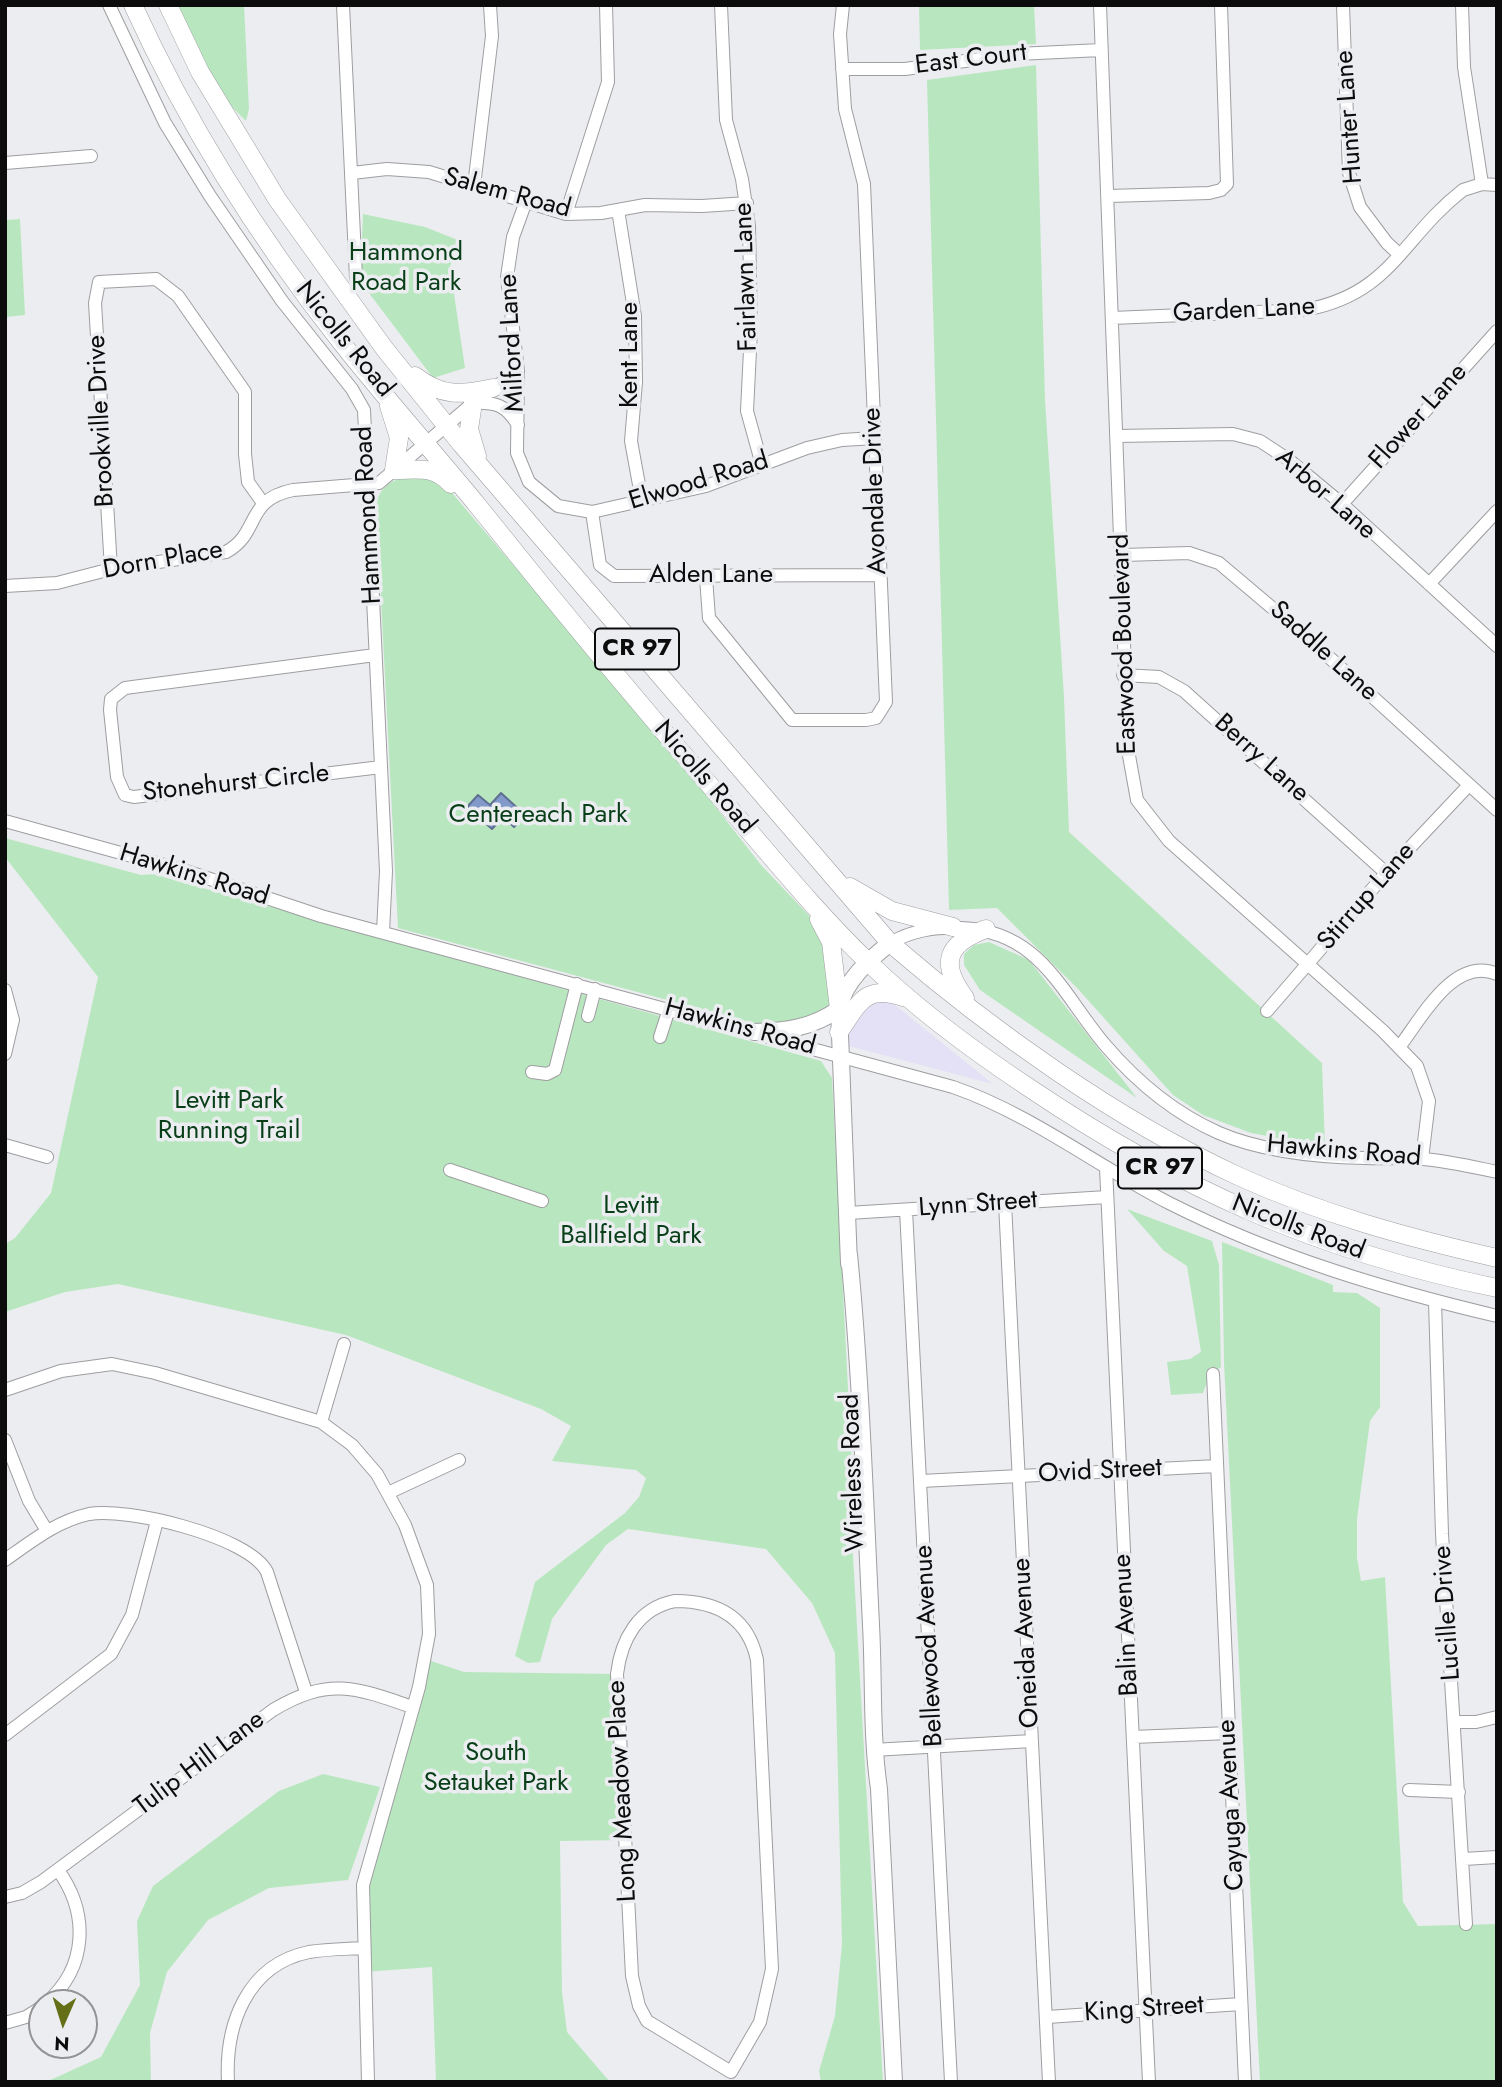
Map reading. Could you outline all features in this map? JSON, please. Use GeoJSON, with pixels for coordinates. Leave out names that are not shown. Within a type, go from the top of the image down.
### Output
{"type":"FeatureCollection","features":[{"type":"Feature","properties":{"kind":"highway","name":"Nicolls Road"},"geometry":{"type":"LineString","coordinates":[[133,5],[178,97],[257,228],[342,343],[673,744],[812,903],[867,961],[909,999],[989,1061],[1081,1123],[1178,1179],[1274,1223],[1367,1256],[1497,1288]]}},
{"type":"Feature","properties":{"kind":"highway","name":"Nicolls Road"},"geometry":{"type":"LineString","coordinates":[[167,5],[200,72],[276,199],[390,357],[890,943],[978,1015],[1125,1114],[1182,1148],[1239,1177],[1345,1218],[1497,1258]]}},
{"type":"Feature","properties":{"kind":"highway"},"geometry":{"type":"LineString","coordinates":[[390,357],[432,389],[445,394],[465,394],[494,388]]}},
{"type":"Feature","properties":{"kind":"highway"},"geometry":{"type":"LineString","coordinates":[[379,386],[398,427],[394,470],[434,470],[478,507]]}},
{"type":"Feature","properties":{"kind":"highway"},"geometry":{"type":"LineString","coordinates":[[473,403],[469,429],[481,466]]}},
{"type":"Feature","properties":{"kind":"highway"},"geometry":{"type":"LineString","coordinates":[[829,872],[862,895],[892,911],[953,928]]}},
{"type":"Feature","properties":{"kind":"highway"},"geometry":{"type":"LineString","coordinates":[[812,903],[831,942],[839,1009]]}},
{"type":"Feature","properties":{"kind":"highway"},"geometry":{"type":"LineString","coordinates":[[978,1015],[952,981],[950,963],[957,942],[986,929]]}},
{"type":"Feature","properties":{"kind":"highway"},"geometry":{"type":"LineString","coordinates":[[839,1032],[868,995],[889,992],[909,999]]}},
{"type":"Feature","properties":{"kind":"main road","name":"Hawkins Road"},"geometry":{"type":"LineString","coordinates":[[840,1055],[839,1009],[844,993],[867,961],[890,943]]}},
{"type":"Feature","properties":{"kind":"main road"},"geometry":{"type":"LineString","coordinates":[[754,1032],[801,1028],[824,1020],[839,1009]]}},
{"type":"Feature","properties":{"kind":"main road","name":"Wireless Road"},"geometry":{"type":"LineString","coordinates":[[840,1055],[872,1640],[871,1788],[885,2082]]}},
{"type":"Feature","properties":{"kind":"main road","name":"Wireless Road"},"geometry":{"type":"LineString","coordinates":[[873,1750],[879,1789],[894,2082]]}},
{"type":"Feature","properties":{"kind":"street","name":"Hammond Road"},"geometry":{"type":"LineString","coordinates":[[109,5],[165,123],[209,196],[282,301],[352,389],[364,410],[387,886],[383,932]]}},
{"type":"Feature","properties":{"kind":"street"},"geometry":{"type":"LineString","coordinates":[[343,5],[356,278]]}},
{"type":"Feature","properties":{"kind":"street"},"geometry":{"type":"LineString","coordinates":[[474,186],[492,36],[490,5]]}},
{"type":"Feature","properties":{"kind":"street"},"geometry":{"type":"LineString","coordinates":[[566,214],[608,82],[606,5]]}},
{"type":"Feature","properties":{"kind":"street","name":"Fairlawn Lane"},"geometry":{"type":"LineString","coordinates":[[722,5],[726,120],[747,203],[751,330],[747,411],[762,465]]}},
{"type":"Feature","properties":{"kind":"street","name":"Avondale Drive"},"geometry":{"type":"LineString","coordinates":[[706,577],[709,618],[792,720],[799,723],[866,720],[882,711],[886,702],[864,184],[848,128],[842,69],[843,5]]}},
{"type":"Feature","properties":{"kind":"street","name":"Eastwood Boulevard"},"geometry":{"type":"LineString","coordinates":[[1100,5],[1123,555],[1123,675],[1130,773],[1143,811],[1169,841],[1400,1046],[1422,1074],[1428,1091],[1429,1111],[1422,1159]]}},
{"type":"Feature","properties":{"kind":"street"},"geometry":{"type":"LineString","coordinates":[[1109,196],[1209,193],[1221,190],[1227,184],[1221,5]]}},
{"type":"Feature","properties":{"kind":"street","name":"Hunter Lane"},"geometry":{"type":"LineString","coordinates":[[1343,5],[1349,173],[1360,207],[1387,243],[1400,255]]}},
{"type":"Feature","properties":{"kind":"street"},"geometry":{"type":"LineString","coordinates":[[1462,5],[1464,67],[1482,184],[1497,185]]}},
{"type":"Feature","properties":{"kind":"street","name":"East Court"},"geometry":{"type":"LineString","coordinates":[[842,69],[905,69],[1017,54],[1101,50]]}},
{"type":"Feature","properties":{"kind":"street"},"geometry":{"type":"LineString","coordinates":[[5,163],[90,156]]}},
{"type":"Feature","properties":{"kind":"street","name":"Salem Road"},"geometry":{"type":"LineString","coordinates":[[352,173],[408,169],[566,214],[645,205],[702,206],[747,203]]}},
{"type":"Feature","properties":{"kind":"street","name":"Garden Lane"},"geometry":{"type":"LineString","coordinates":[[1112,318],[1305,310],[1349,299],[1375,282],[1454,197],[1482,184]]}},
{"type":"Feature","properties":{"kind":"street","name":"Milford Lane"},"geometry":{"type":"LineString","coordinates":[[525,204],[513,237],[506,277],[519,371],[517,453],[530,482]]}},
{"type":"Feature","properties":{"kind":"street","name":"Kent Lane"},"geometry":{"type":"LineString","coordinates":[[618,210],[635,316],[636,383],[631,441],[642,501]]}},
{"type":"Feature","properties":{"kind":"street","name":"Brookville Drive"},"geometry":{"type":"LineString","coordinates":[[111,569],[95,303],[99,282],[106,279],[156,279],[168,286],[220,359],[240,382],[247,403],[245,454],[248,482],[262,503]]}},
{"type":"Feature","properties":{"kind":"street","name":"Flower Lane"},"geometry":{"type":"LineString","coordinates":[[1342,504],[1497,331]]}},
{"type":"Feature","properties":{"kind":"street"},"geometry":{"type":"LineString","coordinates":[[262,503],[280,493],[293,490],[379,483],[473,403],[519,371]]}},
{"type":"Feature","properties":{"kind":"street"},"geometry":{"type":"LineString","coordinates":[[473,403],[500,404],[507,408],[518,425]]}},
{"type":"Feature","properties":{"kind":"street","name":"Arbor Lane"},"geometry":{"type":"LineString","coordinates":[[1117,436],[1217,433],[1248,437],[1276,450],[1342,504],[1497,646]]}},
{"type":"Feature","properties":{"kind":"street","name":"Elwood Road"},"geometry":{"type":"LineString","coordinates":[[530,482],[558,506],[592,513],[706,486],[825,444],[875,438]]}},
{"type":"Feature","properties":{"kind":"street","name":"Dorn Place"},"geometry":{"type":"LineString","coordinates":[[5,586],[57,583],[111,569],[226,552],[239,545],[262,503]]}},
{"type":"Feature","properties":{"kind":"street"},"geometry":{"type":"LineString","coordinates":[[1429,584],[1497,511]]}},
{"type":"Feature","properties":{"kind":"street","name":"Alden Lane"},"geometry":{"type":"LineString","coordinates":[[592,513],[600,565],[614,576],[879,575]]}},
{"type":"Feature","properties":{"kind":"street","name":"Saddle Lane"},"geometry":{"type":"LineString","coordinates":[[1123,555],[1189,553],[1219,563],[1309,639],[1497,810]]}},
{"type":"Feature","properties":{"kind":"street","name":"Stonehurst Circle"},"geometry":{"type":"LineString","coordinates":[[375,655],[125,688],[111,699],[110,710],[117,777],[125,795],[134,797],[381,767]]}},
{"type":"Feature","properties":{"kind":"street","name":"Berry Lane"},"geometry":{"type":"LineString","coordinates":[[1123,675],[1159,677],[1184,691],[1386,873]]}},
{"type":"Feature","properties":{"kind":"street","name":"Stirrup Lane"},"geometry":{"type":"LineString","coordinates":[[1267,1011],[1386,873],[1469,785]]}},
{"type":"Feature","properties":{"kind":"street","name":"Hawkins Road"},"geometry":{"type":"LineString","coordinates":[[5,821],[187,871],[383,932],[840,1055]]}},
{"type":"Feature","properties":{"kind":"street","name":"Hawkins Road"},"geometry":{"type":"LineString","coordinates":[[890,943],[906,934],[934,927],[986,929],[1014,940],[1051,970],[1107,1048],[1131,1072],[1192,1120],[1222,1134],[1292,1152],[1363,1158],[1422,1159],[1497,1172]]}},
{"type":"Feature","properties":{"kind":"street"},"geometry":{"type":"LineString","coordinates":[[1400,1046],[1455,979],[1480,969],[1497,974]]}},
{"type":"Feature","properties":{"kind":"street"},"geometry":{"type":"LineString","coordinates":[[532,1072],[547,1074],[555,1070],[577,984]]}},
{"type":"Feature","properties":{"kind":"street"},"geometry":{"type":"LineString","coordinates":[[588,1016],[594,989]]}},
{"type":"Feature","properties":{"kind":"street"},"geometry":{"type":"LineString","coordinates":[[5,990],[12,1020],[5,1054]]}},
{"type":"Feature","properties":{"kind":"street"},"geometry":{"type":"LineString","coordinates":[[660,1037],[669,1009]]}},
{"type":"Feature","properties":{"kind":"street"},"geometry":{"type":"LineString","coordinates":[[840,1055],[981,1097],[1170,1203],[1273,1251],[1364,1283],[1497,1316]]}},
{"type":"Feature","properties":{"kind":"street"},"geometry":{"type":"LineString","coordinates":[[5,1145],[47,1157]]}},
{"type":"Feature","properties":{"kind":"street","name":"Balin Avenue"},"geometry":{"type":"LineString","coordinates":[[1106,1168],[1149,2082]]}},
{"type":"Feature","properties":{"kind":"street"},"geometry":{"type":"LineString","coordinates":[[450,1170],[542,1201]]}},
{"type":"Feature","properties":{"kind":"street","name":"Lynn Street"},"geometry":{"type":"LineString","coordinates":[[848,1213],[1107,1197]]}},
{"type":"Feature","properties":{"kind":"street","name":"Oneida Avenue"},"geometry":{"type":"LineString","coordinates":[[1005,1203],[1049,2082]]}},
{"type":"Feature","properties":{"kind":"street","name":"Bellewood Avenue"},"geometry":{"type":"LineString","coordinates":[[906,1210],[951,2082]]}},
{"type":"Feature","properties":{"kind":"street","name":"Lucille Drive"},"geometry":{"type":"LineString","coordinates":[[1434,1301],[1442,1534],[1456,1721],[1466,1924]]}},
{"type":"Feature","properties":{"kind":"street"},"geometry":{"type":"LineString","coordinates":[[321,1422],[344,1344]]}},
{"type":"Feature","properties":{"kind":"street"},"geometry":{"type":"LineString","coordinates":[[5,1390],[61,1371],[112,1364],[155,1373],[321,1422],[360,1453],[388,1493],[414,1543],[429,1597],[428,1646],[363,1885],[368,2082]]}},
{"type":"Feature","properties":{"kind":"street"},"geometry":{"type":"LineString","coordinates":[[1213,1374],[1217,1466]]}},
{"type":"Feature","properties":{"kind":"street"},"geometry":{"type":"LineString","coordinates":[[5,1440],[29,1501],[47,1531]]}},
{"type":"Feature","properties":{"kind":"street"},"geometry":{"type":"LineString","coordinates":[[388,1493],[459,1460]]}},
{"type":"Feature","properties":{"kind":"street","name":"Ovid Street"},"geometry":{"type":"LineString","coordinates":[[921,1480],[1217,1466]]}},
{"type":"Feature","properties":{"kind":"street","name":"Cayuga Avenue"},"geometry":{"type":"LineString","coordinates":[[1217,1466],[1245,2082]]}},
{"type":"Feature","properties":{"kind":"street"},"geometry":{"type":"LineString","coordinates":[[5,1560],[47,1531],[72,1519],[109,1511],[157,1521],[237,1544],[258,1559],[267,1572],[306,1692]]}},
{"type":"Feature","properties":{"kind":"street"},"geometry":{"type":"LineString","coordinates":[[5,1735],[111,1654],[132,1615],[157,1521]]}},
{"type":"Feature","properties":{"kind":"street","name":"Long Meadow Place"},"geometry":{"type":"LineString","coordinates":[[675,1601],[713,1605],[734,1617],[746,1630],[757,1660],[772,1969],[760,2022],[728,2077],[647,2021],[639,2006],[632,1976],[617,1674],[625,1640],[636,1623],[652,1610],[675,1601]]}},
{"type":"Feature","properties":{"kind":"street","name":"Tulip Hill Lane"},"geometry":{"type":"LineString","coordinates":[[5,1897],[31,1889],[273,1710],[306,1692],[358,1689],[412,1707]]}},
{"type":"Feature","properties":{"kind":"street"},"geometry":{"type":"LineString","coordinates":[[1456,1721],[1476,1722],[1497,1717]]}},
{"type":"Feature","properties":{"kind":"street"},"geometry":{"type":"LineString","coordinates":[[1133,1737],[1229,1733]]}},
{"type":"Feature","properties":{"kind":"street"},"geometry":{"type":"LineString","coordinates":[[873,1750],[1032,1741]]}},
{"type":"Feature","properties":{"kind":"street"},"geometry":{"type":"LineString","coordinates":[[1409,1790],[1459,1792]]}},
{"type":"Feature","properties":{"kind":"street"},"geometry":{"type":"LineString","coordinates":[[1464,1859],[1497,1857]]}},
{"type":"Feature","properties":{"kind":"street"},"geometry":{"type":"LineString","coordinates":[[58,1870],[72,1892],[79,1916],[80,1938],[71,1973],[58,1989]]}},
{"type":"Feature","properties":{"kind":"street"},"geometry":{"type":"LineString","coordinates":[[228,2082],[227,2054],[232,2024],[254,1986],[272,1969],[299,1955],[363,1948]]}},
{"type":"Feature","properties":{"kind":"street","name":"King Street"},"geometry":{"type":"LineString","coordinates":[[1046,2017],[1241,2004]]}},
{"type":"Feature","properties":{"kind":"street"},"geometry":{"type":"LineString","coordinates":[[5,2023],[28,2016]]}},
{"type":"Feature","properties":{"kind":"shaded area"},"geometry":{"type":"Polygon","coordinates":[[[880,993],[993,1084],[841,1044],[858,1008],[880,993]]]}},
{"type":"Feature","properties":{"kind":"green space"},"geometry":{"type":"Polygon","coordinates":[[[175,5],[244,5],[249,109],[246,121],[223,98],[175,5]]]}},
{"type":"Feature","properties":{"kind":"green space"},"geometry":{"type":"Polygon","coordinates":[[[919,5],[1034,5],[1036,44],[920,50],[919,5]]]}},
{"type":"Feature","properties":{"kind":"green space"},"geometry":{"type":"Polygon","coordinates":[[[1036,65],[1045,400],[1064,697],[1069,832],[1322,1063],[1325,1147],[1251,1133],[1203,1115],[1173,1095],[1078,989],[997,908],[949,910],[927,80],[1036,65]]]}},
{"type":"Feature","properties":{"kind":"green space","name":"Hammond Road Park"},"geometry":{"type":"Polygon","coordinates":[[[363,214],[425,227],[458,240],[450,267],[465,368],[433,378],[360,281],[363,214]]]}},
{"type":"Feature","properties":{"kind":"green space"},"geometry":{"type":"Polygon","coordinates":[[[20,219],[25,315],[5,317],[5,220],[20,219]]]}},
{"type":"Feature","properties":{"kind":"green space","name":"Centereach Park"},"geometry":{"type":"Polygon","coordinates":[[[436,474],[686,769],[761,865],[820,927],[828,940],[831,1014],[802,1036],[398,928],[376,503],[385,487],[392,482],[436,474]]]}},
{"type":"Feature","properties":{"kind":"green space"},"geometry":{"type":"Polygon","coordinates":[[[5,838],[141,875],[153,874],[821,1061],[832,1078],[853,1486],[849,1486],[883,2082],[821,2082],[819,2071],[835,2016],[842,1944],[835,1653],[812,1603],[766,1549],[628,1529],[606,1545],[552,1619],[540,1662],[528,1663],[515,1656],[535,1582],[625,1513],[639,1497],[646,1478],[636,1470],[552,1461],[571,1426],[541,1409],[346,1335],[118,1284],[65,1292],[5,1312],[5,1244],[15,1238],[51,1193],[98,977],[5,857],[5,838]]]}},
{"type":"Feature","properties":{"kind":"green space"},"geometry":{"type":"Polygon","coordinates":[[[989,942],[1029,960],[1137,1098],[980,990],[964,965],[964,954],[974,945],[989,942]]]}},
{"type":"Feature","properties":{"kind":"green space"},"geometry":{"type":"Polygon","coordinates":[[[1127,1209],[1212,1241],[1219,1265],[1221,1367],[1209,1376],[1203,1393],[1171,1395],[1167,1362],[1190,1359],[1201,1352],[1187,1266],[1164,1251],[1127,1209]]]}},
{"type":"Feature","properties":{"kind":"green space"},"geometry":{"type":"Polygon","coordinates":[[[1222,1242],[1333,1285],[1333,1292],[1357,1293],[1380,1308],[1380,1407],[1370,1421],[1357,1519],[1357,1558],[1361,1581],[1385,1577],[1403,1902],[1418,1926],[1497,1924],[1497,2082],[1260,2082],[1224,1363],[1222,1242]]]}},
{"type":"Feature","properties":{"kind":"green space","name":"South Setauket Park"},"geometry":{"type":"Polygon","coordinates":[[[425,1659],[464,1672],[617,1674],[625,1840],[560,1841],[562,1992],[567,2032],[610,2082],[436,2082],[432,1967],[364,1972],[362,1907],[425,1659]]]}},
{"type":"Feature","properties":{"kind":"green space"},"geometry":{"type":"Polygon","coordinates":[[[323,1774],[380,1787],[348,1880],[269,1888],[208,1920],[167,1972],[150,2033],[151,2082],[46,2082],[101,2057],[140,1985],[137,1921],[153,1886],[279,1791],[323,1774]]]}},
{"type":"Feature","properties":{"kind":"water"},"geometry":{"type":"Polygon","coordinates":[[[501,793],[525,815],[514,827],[503,817],[492,829],[467,807],[478,795],[490,805],[501,793]]]}},
{"type":"Feature","properties":{"kind":"park label","name":"Levitt Park Running Trail"},"geometry":{"type":"Point","coordinates":[229,1117]}},
{"type":"Feature","properties":{"kind":"park label","name":"Levitt Ballfield Park"},"geometry":{"type":"Point","coordinates":[631,1222]}}]}
